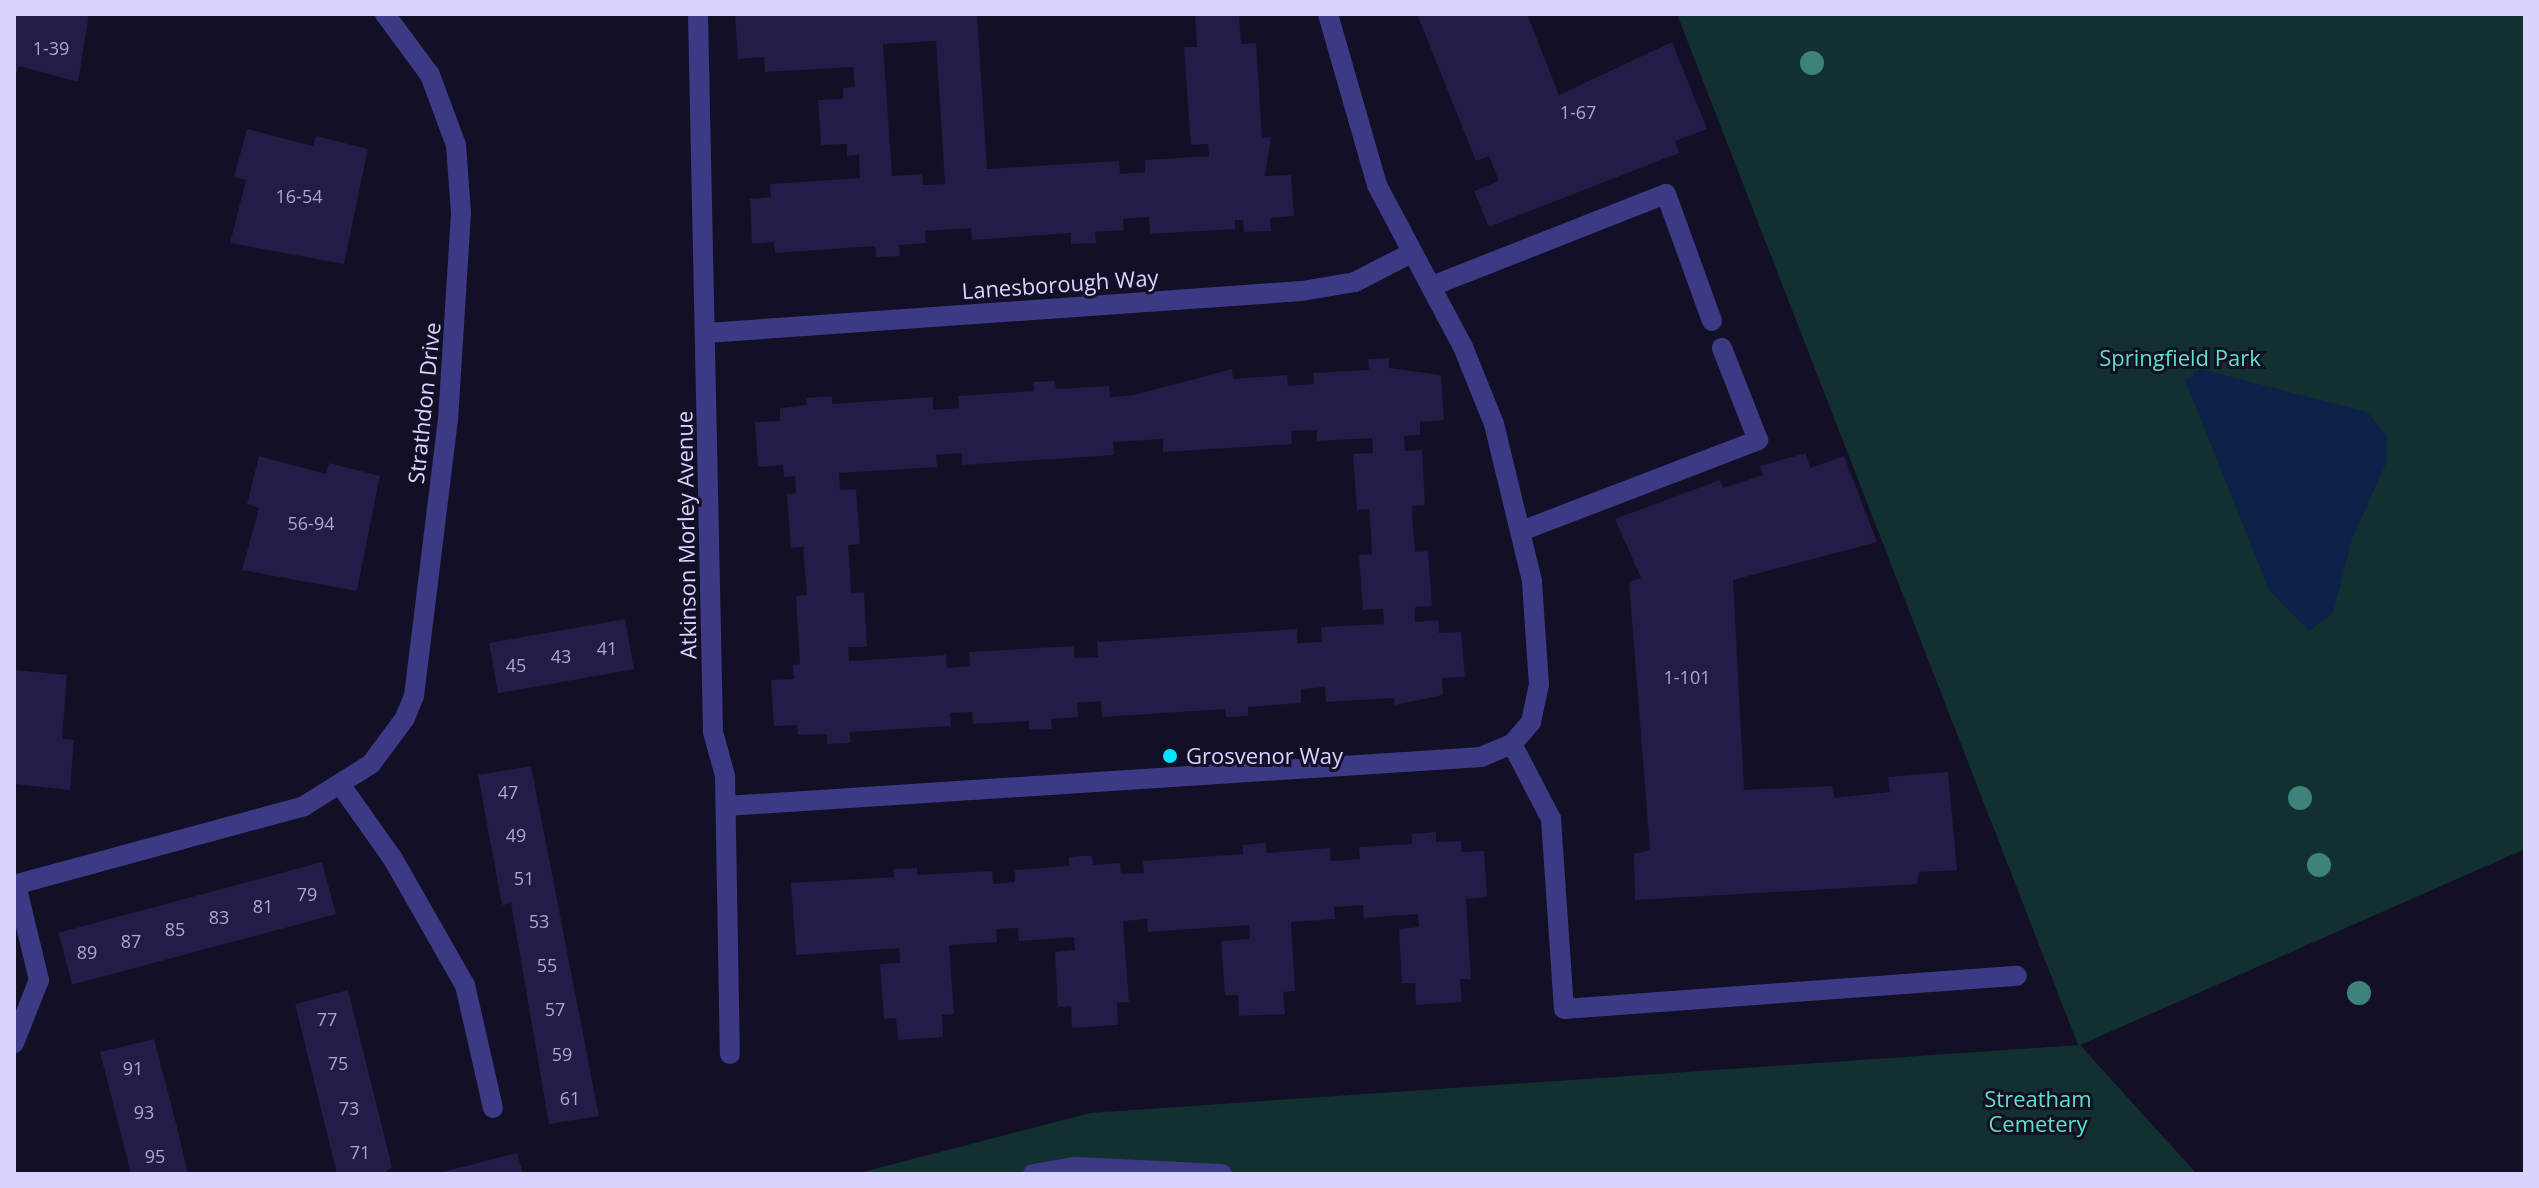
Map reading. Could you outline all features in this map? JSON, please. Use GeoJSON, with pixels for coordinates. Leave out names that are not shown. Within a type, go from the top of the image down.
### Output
{"type":"FeatureCollection","features":[{"type":"Feature","properties":{"kind":"street","name":"Strathdon Drive"},"geometry":{"type":"LineString","coordinates":[[14,1043],[39,980],[15,885],[304,806],[342,787],[393,741],[414,696],[460,287],[456,145],[430,75],[385,14]]}},
{"type":"Feature","properties":{"kind":"street","name":"Atkinson Morley Avenue"},"geometry":{"type":"LineString","coordinates":[[698,14],[713,732],[726,806],[730,1054]]}},
{"type":"Feature","properties":{"kind":"street"},"geometry":{"type":"LineString","coordinates":[[726,806],[1481,757],[1512,744],[1531,722],[1539,685],[1524,530],[1494,424],[1432,286],[1411,253],[1353,118],[1328,14]]}},
{"type":"Feature","properties":{"kind":"street"},"geometry":{"type":"LineString","coordinates":[[1432,286],[1666,194],[1712,321]]}},
{"type":"Feature","properties":{"kind":"street","name":"Lanesborough Way"},"geometry":{"type":"LineString","coordinates":[[706,333],[1302,291],[1355,282],[1411,253]]}},
{"type":"Feature","properties":{"kind":"street"},"geometry":{"type":"LineString","coordinates":[[1524,530],[1758,440],[1722,348]]}},
{"type":"Feature","properties":{"kind":"street"},"geometry":{"type":"LineString","coordinates":[[1512,744],[1551,819],[1564,1009],[2017,976]]}},
{"type":"Feature","properties":{"kind":"street"},"geometry":{"type":"LineString","coordinates":[[342,787],[393,859],[465,985],[493,1108]]}},
{"type":"Feature","properties":{"kind":"street"},"geometry":{"type":"LineString","coordinates":[[1033,1174],[1075,1167],[1222,1174]]}},
{"type":"Feature","properties":{"kind":"green space","name":"Springfield Park"},"geometry":{"type":"Polygon","coordinates":[[[1677,14],[2525,14],[2525,849],[2080,1045],[2197,1174],[855,1174],[1090,1113],[2078,1045],[1677,14]]]}},
{"type":"Feature","properties":{"kind":"water"},"geometry":{"type":"Polygon","coordinates":[[[2200,369],[2367,412],[2387,436],[2387,461],[2352,539],[2333,614],[2309,631],[2269,590],[2185,380],[2200,369]]]}},
{"type":"Feature","properties":{"kind":"building"},"geometry":{"type":"Polygon","coordinates":[[[14,14],[89,14],[78,82],[19,66],[14,79],[14,14]]]}},
{"type":"Feature","properties":{"kind":"building"},"geometry":{"type":"Polygon","coordinates":[[[735,14],[977,14],[987,169],[1119,161],[1120,174],[1145,172],[1145,160],[1209,156],[1208,144],[1191,145],[1184,47],[1197,47],[1195,14],[1239,14],[1241,44],[1256,43],[1262,138],[1271,137],[1265,176],[1291,175],[1294,216],[1270,218],[1271,231],[1244,232],[1243,220],[1235,220],[1235,229],[1150,234],[1149,217],[1123,219],[1124,230],[1095,232],[1096,243],[1071,244],[1071,233],[972,240],[971,228],[925,231],[926,243],[899,245],[900,256],[876,257],[875,246],[775,253],[774,242],[752,244],[750,199],[771,197],[770,184],[860,178],[859,155],[847,156],[847,144],[821,145],[818,100],[843,99],[843,88],[855,87],[853,67],[765,72],[764,57],[738,59],[735,14]],[[936,41],[883,44],[892,176],[922,174],[923,185],[945,184],[936,41]]]}},
{"type":"Feature","properties":{"kind":"building"},"geometry":{"type":"Polygon","coordinates":[[[1417,14],[1527,14],[1559,95],[1672,42],[1707,129],[1675,141],[1679,153],[1489,227],[1474,191],[1499,181],[1489,156],[1476,161],[1417,14]]]}},
{"type":"Feature","properties":{"kind":"building"},"geometry":{"type":"Polygon","coordinates":[[[247,129],[313,146],[316,136],[368,149],[344,264],[230,243],[246,180],[234,177],[247,129]]]}},
{"type":"Feature","properties":{"kind":"building"},"geometry":{"type":"Polygon","coordinates":[[[1389,358],[1389,368],[1441,375],[1444,420],[1420,422],[1420,435],[1404,436],[1405,451],[1422,450],[1425,505],[1412,506],[1413,530],[1415,552],[1428,551],[1432,606],[1415,607],[1415,622],[1438,620],[1439,633],[1461,632],[1465,677],[1442,678],[1443,695],[1395,705],[1394,698],[1326,702],[1325,687],[1301,689],[1301,703],[1248,707],[1248,716],[1226,717],[1225,709],[1102,717],[1101,701],[1077,703],[1078,717],[1051,719],[1052,729],[1029,730],[1029,721],[973,724],[972,712],[950,713],[951,726],[850,732],[850,743],[827,744],[827,734],[798,735],[797,725],[774,726],[771,680],[794,679],[793,665],[800,664],[796,596],[807,595],[803,547],[791,548],[787,494],[796,493],[795,476],[784,477],[783,465],[758,467],[755,422],[780,421],[780,408],[807,405],[806,398],[832,396],[832,404],[933,397],[933,410],[959,408],[958,396],[1034,391],[1033,382],[1055,381],[1056,389],[1109,386],[1110,397],[1134,395],[1232,369],[1233,379],[1287,375],[1288,386],[1314,384],[1313,373],[1369,370],[1368,359],[1389,358]],[[1317,430],[1291,431],[1292,444],[1163,452],[1163,439],[1113,442],[1114,455],[962,465],[962,453],[936,455],[937,467],[839,473],[840,490],[856,489],[860,544],[848,545],[851,593],[864,592],[867,647],[848,647],[849,661],[946,655],[947,668],[970,666],[969,652],[1074,646],[1074,658],[1098,657],[1097,642],[1297,629],[1297,643],[1322,642],[1321,627],[1384,624],[1383,609],[1363,610],[1359,555],[1372,554],[1371,532],[1369,509],[1357,510],[1353,454],[1373,453],[1372,438],[1317,441],[1317,430]]]}},
{"type":"Feature","properties":{"kind":"building"},"geometry":{"type":"Polygon","coordinates":[[[1806,453],[1810,468],[1844,456],[1877,542],[1733,580],[1744,790],[1832,786],[1834,798],[1890,792],[1888,777],[1948,772],[1957,870],[1919,872],[1917,884],[1635,900],[1634,854],[1650,850],[1629,582],[1641,578],[1615,519],[1720,480],[1723,488],[1763,475],[1760,466],[1806,453]]]}},
{"type":"Feature","properties":{"kind":"building"},"geometry":{"type":"Polygon","coordinates":[[[259,456],[326,474],[329,463],[380,476],[357,591],[242,570],[259,508],[247,504],[259,456]]]}},
{"type":"Feature","properties":{"kind":"building"},"geometry":{"type":"Polygon","coordinates":[[[625,619],[634,669],[498,693],[489,643],[625,619]]]}},
{"type":"Feature","properties":{"kind":"building"},"geometry":{"type":"Polygon","coordinates":[[[14,670],[67,675],[62,739],[74,740],[70,790],[14,784],[14,670]]]}},
{"type":"Feature","properties":{"kind":"building"},"geometry":{"type":"Polygon","coordinates":[[[531,766],[599,1116],[549,1124],[511,903],[502,905],[478,775],[531,766]]]}},
{"type":"Feature","properties":{"kind":"building"},"geometry":{"type":"Polygon","coordinates":[[[1436,832],[1436,842],[1461,841],[1462,852],[1484,851],[1487,897],[1466,899],[1471,979],[1460,979],[1462,1002],[1416,1005],[1415,983],[1402,983],[1399,929],[1419,927],[1418,914],[1364,918],[1363,905],[1334,907],[1335,919],[1291,922],[1295,991],[1283,992],[1285,1014],[1239,1016],[1238,995],[1225,995],[1221,941],[1250,939],[1249,925],[1148,932],[1147,919],[1123,921],[1129,1002],[1117,1003],[1118,1025],[1072,1028],[1071,1006],[1058,1007],[1055,952],[1075,950],[1074,937],[1019,941],[1018,928],[996,929],[997,942],[949,945],[954,1014],[942,1015],[943,1037],[898,1040],[896,1018],[884,1019],[880,964],[900,963],[899,948],[796,955],[791,883],[894,877],[893,869],[917,868],[917,875],[992,871],[993,884],[1015,882],[1015,870],[1069,866],[1069,857],[1080,856],[1092,856],[1093,865],[1120,863],[1121,874],[1144,873],[1143,861],[1243,854],[1243,845],[1266,843],[1267,853],[1330,848],[1331,861],[1360,859],[1359,847],[1412,844],[1412,834],[1436,832]]]}},
{"type":"Feature","properties":{"kind":"building"},"geometry":{"type":"Polygon","coordinates":[[[322,862],[336,914],[72,985],[58,933],[322,862]]]}},
{"type":"Feature","properties":{"kind":"building"},"geometry":{"type":"Polygon","coordinates":[[[348,990],[392,1167],[383,1174],[337,1174],[295,1004],[348,990]]]}},
{"type":"Feature","properties":{"kind":"building"},"geometry":{"type":"Polygon","coordinates":[[[154,1039],[188,1174],[131,1174],[100,1052],[154,1039]]]}},
{"type":"Feature","properties":{"kind":"building"},"geometry":{"type":"Polygon","coordinates":[[[517,1153],[523,1174],[439,1174],[439,1173],[517,1153]]]}},
{"type":"Feature","properties":{"kind":"place","name":"Grosvenor Way"},"geometry":{"type":"Point","coordinates":[1170,756]}},
{"type":"Feature","properties":{"kind":"park label","name":"Streatham Cemetery"},"geometry":{"type":"Point","coordinates":[2038,1110]}}]}
